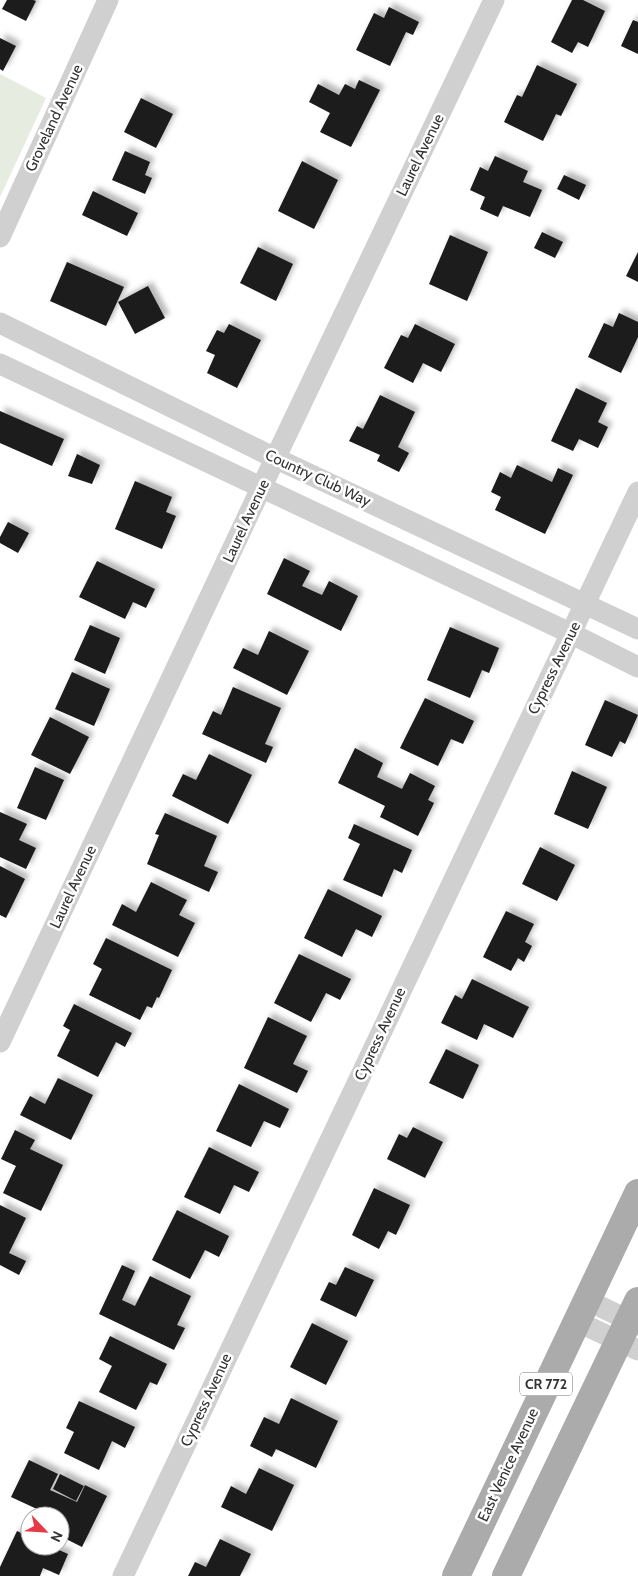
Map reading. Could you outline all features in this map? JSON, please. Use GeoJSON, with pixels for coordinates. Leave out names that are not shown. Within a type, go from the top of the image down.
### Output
{"type":"FeatureCollection","features":[{"type":"Feature","properties":{"kind":"main road","name":"East Venice Avenue"},"geometry":{"type":"LineString","coordinates":[[456,1576],[638,1193]]}},
{"type":"Feature","properties":{"kind":"main road","name":"CR 772"},"geometry":{"type":"LineString","coordinates":[[506,1576],[632,1328]]}},
{"type":"Feature","properties":{"kind":"street","name":"Groveland Avenue"},"geometry":{"type":"LineString","coordinates":[[0,237],[108,0]]}},
{"type":"Feature","properties":{"kind":"street","name":"Laurel Avenue"},"geometry":{"type":"LineString","coordinates":[[0,1042],[275,458],[494,0]]}},
{"type":"Feature","properties":{"kind":"street","name":"Country Club Way"},"geometry":{"type":"LineString","coordinates":[[0,323],[275,458],[585,602],[638,629]]}},
{"type":"Feature","properties":{"kind":"street","name":"Country Club Way"},"geometry":{"type":"LineString","coordinates":[[0,364],[262,486],[638,667]]}},
{"type":"Feature","properties":{"kind":"street","name":"Cypress Avenue"},"geometry":{"type":"LineString","coordinates":[[122,1576],[638,492]]}},
{"type":"Feature","properties":{"kind":"street"},"geometry":{"type":"LineString","coordinates":[[581,1311],[632,1328]]}},
{"type":"Feature","properties":{"kind":"shaded area"},"geometry":{"type":"Polygon","coordinates":[[[0,74],[46,98],[0,197],[0,74]]]}},
{"type":"Feature","properties":{"kind":"building"},"geometry":{"type":"Polygon","coordinates":[[[7,0],[36,1],[26,21],[2,9],[7,0]]]}},
{"type":"Feature","properties":{"kind":"building"},"geometry":{"type":"Polygon","coordinates":[[[572,0],[583,0],[605,11],[588,47],[578,42],[572,53],[551,42],[572,0]]]}},
{"type":"Feature","properties":{"kind":"building"},"geometry":{"type":"Polygon","coordinates":[[[389,7],[419,22],[413,35],[406,32],[390,66],[356,50],[374,13],[384,18],[389,7]]]}},
{"type":"Feature","properties":{"kind":"building"},"geometry":{"type":"Polygon","coordinates":[[[633,20],[638,22],[638,54],[621,46],[633,20]]]}},
{"type":"Feature","properties":{"kind":"building"},"geometry":{"type":"Polygon","coordinates":[[[0,38],[16,46],[3,71],[0,69],[0,38]]]}},
{"type":"Feature","properties":{"kind":"building"},"geometry":{"type":"Polygon","coordinates":[[[537,65],[577,84],[561,116],[556,114],[543,141],[504,122],[517,95],[522,97],[537,65]]]}},
{"type":"Feature","properties":{"kind":"building"},"geometry":{"type":"Polygon","coordinates":[[[359,80],[380,90],[351,147],[320,132],[330,113],[309,102],[318,84],[339,95],[345,84],[355,89],[359,80]]]}},
{"type":"Feature","properties":{"kind":"building"},"geometry":{"type":"Polygon","coordinates":[[[141,98],[173,114],[156,148],[124,132],[141,98]]]}},
{"type":"Feature","properties":{"kind":"building"},"geometry":{"type":"Polygon","coordinates":[[[125,151],[150,162],[145,175],[152,178],[145,194],[112,180],[125,151]]]}},
{"type":"Feature","properties":{"kind":"building"},"geometry":{"type":"Polygon","coordinates":[[[495,156],[528,171],[523,182],[542,190],[530,217],[503,206],[498,217],[480,209],[485,197],[470,190],[480,167],[488,171],[495,156]]]}},
{"type":"Feature","properties":{"kind":"building"},"geometry":{"type":"Polygon","coordinates":[[[302,161],[338,180],[314,229],[278,211],[302,161]]]}},
{"type":"Feature","properties":{"kind":"building"},"geometry":{"type":"Polygon","coordinates":[[[564,175],[586,185],[579,200],[557,189],[564,175]]]}},
{"type":"Feature","properties":{"kind":"building"},"geometry":{"type":"Polygon","coordinates":[[[93,191],[138,213],[127,236],[82,215],[93,191]]]}},
{"type":"Feature","properties":{"kind":"building"},"geometry":{"type":"Polygon","coordinates":[[[542,232],[563,242],[555,258],[534,248],[542,232]]]}},
{"type":"Feature","properties":{"kind":"building"},"geometry":{"type":"Polygon","coordinates":[[[450,235],[488,252],[467,301],[429,284],[450,235]]]}},
{"type":"Feature","properties":{"kind":"building"},"geometry":{"type":"Polygon","coordinates":[[[258,247],[293,264],[276,301],[240,283],[258,247]]]}},
{"type":"Feature","properties":{"kind":"building"},"geometry":{"type":"Polygon","coordinates":[[[638,252],[638,282],[626,276],[638,252]]]}},
{"type":"Feature","properties":{"kind":"building"},"geometry":{"type":"Polygon","coordinates":[[[67,262],[124,287],[106,326],[50,301],[67,262]]]}},
{"type":"Feature","properties":{"kind":"building"},"geometry":{"type":"Polygon","coordinates":[[[148,286],[165,318],[135,334],[118,302],[148,286]]]}},
{"type":"Feature","properties":{"kind":"building"},"geometry":{"type":"Polygon","coordinates":[[[619,313],[638,322],[638,337],[621,373],[588,357],[604,323],[613,327],[619,313]]]}},
{"type":"Feature","properties":{"kind":"building"},"geometry":{"type":"Polygon","coordinates":[[[229,324],[261,340],[237,388],[207,373],[215,355],[206,351],[217,330],[224,333],[229,324]]]}},
{"type":"Feature","properties":{"kind":"building"},"geometry":{"type":"Polygon","coordinates":[[[415,324],[455,344],[441,372],[423,363],[413,383],[384,368],[401,335],[408,338],[415,324]]]}},
{"type":"Feature","properties":{"kind":"building"},"geometry":{"type":"Polygon","coordinates":[[[576,388],[607,403],[598,422],[608,427],[598,448],[579,439],[573,451],[551,441],[576,388]]]}},
{"type":"Feature","properties":{"kind":"building"},"geometry":{"type":"Polygon","coordinates":[[[380,395],[415,412],[398,447],[409,453],[399,472],[377,461],[380,455],[349,441],[357,426],[363,429],[380,395]]]}},
{"type":"Feature","properties":{"kind":"building"},"geometry":{"type":"Polygon","coordinates":[[[0,411],[64,439],[52,466],[0,443],[0,411]]]}},
{"type":"Feature","properties":{"kind":"building"},"geometry":{"type":"Polygon","coordinates":[[[77,454],[100,465],[92,484],[68,476],[77,454]]]}},
{"type":"Feature","properties":{"kind":"building"},"geometry":{"type":"Polygon","coordinates":[[[517,465],[552,482],[558,468],[573,475],[545,534],[495,510],[501,497],[491,492],[500,472],[511,478],[517,465]]]}},
{"type":"Feature","properties":{"kind":"building"},"geometry":{"type":"Polygon","coordinates":[[[135,481],[172,497],[166,512],[176,516],[162,549],[115,529],[135,481]]]}},
{"type":"Feature","properties":{"kind":"building"},"geometry":{"type":"Polygon","coordinates":[[[8,522],[29,533],[18,553],[0,543],[0,537],[8,522]]]}},
{"type":"Feature","properties":{"kind":"building"},"geometry":{"type":"Polygon","coordinates":[[[284,558],[310,571],[302,586],[322,595],[329,581],[358,596],[341,631],[267,594],[284,558]]]}},
{"type":"Feature","properties":{"kind":"building"},"geometry":{"type":"Polygon","coordinates":[[[97,561],[155,589],[146,608],[133,602],[125,619],[79,597],[97,561]]]}},
{"type":"Feature","properties":{"kind":"building"},"geometry":{"type":"Polygon","coordinates":[[[90,625],[120,638],[105,674],[74,660],[90,625]]]}},
{"type":"Feature","properties":{"kind":"building"},"geometry":{"type":"Polygon","coordinates":[[[450,627],[499,648],[489,673],[482,670],[470,698],[427,680],[450,627]]]}},
{"type":"Feature","properties":{"kind":"building"},"geometry":{"type":"Polygon","coordinates":[[[269,631],[309,651],[287,695],[233,668],[243,648],[258,655],[269,631]]]}},
{"type":"Feature","properties":{"kind":"building"},"geometry":{"type":"Polygon","coordinates":[[[72,672],[110,689],[94,726],[55,709],[72,672]]]}},
{"type":"Feature","properties":{"kind":"building"},"geometry":{"type":"Polygon","coordinates":[[[233,687],[281,708],[265,744],[273,747],[266,763],[202,734],[213,711],[221,715],[233,687]]]}},
{"type":"Feature","properties":{"kind":"building"},"geometry":{"type":"Polygon","coordinates":[[[425,698],[474,721],[463,744],[451,739],[438,766],[400,748],[425,698]]]}},
{"type":"Feature","properties":{"kind":"building"},"geometry":{"type":"Polygon","coordinates":[[[605,700],[638,715],[625,744],[620,741],[612,757],[585,745],[605,700]]]}},
{"type":"Feature","properties":{"kind":"building"},"geometry":{"type":"Polygon","coordinates":[[[50,717],[89,737],[70,774],[31,755],[50,717]]]}},
{"type":"Feature","properties":{"kind":"building"},"geometry":{"type":"Polygon","coordinates":[[[355,748],[383,763],[377,777],[402,789],[410,773],[435,786],[428,800],[434,803],[418,836],[380,817],[385,806],[338,783],[355,748]]]}},
{"type":"Feature","properties":{"kind":"building"},"geometry":{"type":"Polygon","coordinates":[[[209,754],[252,775],[228,824],[172,796],[183,774],[196,780],[209,754]]]}},
{"type":"Feature","properties":{"kind":"building"},"geometry":{"type":"Polygon","coordinates":[[[35,767],[64,780],[46,820],[17,808],[35,767]]]}},
{"type":"Feature","properties":{"kind":"building"},"geometry":{"type":"Polygon","coordinates":[[[572,771],[607,787],[588,829],[554,814],[572,771]]]}},
{"type":"Feature","properties":{"kind":"building"},"geometry":{"type":"Polygon","coordinates":[[[0,812],[27,824],[19,840],[36,848],[26,869],[0,857],[0,812]]]}},
{"type":"Feature","properties":{"kind":"building"},"geometry":{"type":"Polygon","coordinates":[[[165,813],[217,836],[204,866],[218,872],[209,892],[147,864],[159,835],[155,834],[165,813]]]}},
{"type":"Feature","properties":{"kind":"building"},"geometry":{"type":"Polygon","coordinates":[[[354,824],[412,850],[402,873],[394,869],[382,897],[343,880],[360,844],[348,838],[354,824]]]}},
{"type":"Feature","properties":{"kind":"building"},"geometry":{"type":"Polygon","coordinates":[[[540,847],[575,865],[557,901],[522,884],[540,847]]]}},
{"type":"Feature","properties":{"kind":"building"},"geometry":{"type":"Polygon","coordinates":[[[0,866],[25,879],[6,918],[0,915],[0,866]]]}},
{"type":"Feature","properties":{"kind":"building"},"geometry":{"type":"Polygon","coordinates":[[[151,882],[187,900],[179,915],[195,923],[178,957],[112,925],[122,904],[136,912],[151,882]]]}},
{"type":"Feature","properties":{"kind":"building"},"geometry":{"type":"Polygon","coordinates":[[[328,889],[382,916],[372,937],[356,929],[342,957],[304,938],[328,889]]]}},
{"type":"Feature","properties":{"kind":"building"},"geometry":{"type":"Polygon","coordinates":[[[506,911],[534,924],[525,942],[532,946],[524,962],[518,958],[511,971],[483,957],[506,911]]]}},
{"type":"Feature","properties":{"kind":"building"},"geometry":{"type":"Polygon","coordinates":[[[106,938],[172,970],[159,998],[157,997],[152,1008],[147,1006],[140,1020],[89,995],[102,969],[93,964],[106,938]]]}},
{"type":"Feature","properties":{"kind":"building"},"geometry":{"type":"Polygon","coordinates":[[[299,954],[351,979],[340,1000],[326,993],[311,1022],[274,1003],[299,954]]]}},
{"type":"Feature","properties":{"kind":"building"},"geometry":{"type":"Polygon","coordinates":[[[472,979],[529,1007],[513,1038],[484,1024],[477,1040],[441,1023],[455,995],[462,999],[472,979]]]}},
{"type":"Feature","properties":{"kind":"building"},"geometry":{"type":"Polygon","coordinates":[[[74,1004],[132,1033],[125,1047],[116,1042],[98,1077],[57,1056],[70,1030],[63,1026],[74,1004]]]}},
{"type":"Feature","properties":{"kind":"building"},"geometry":{"type":"Polygon","coordinates":[[[268,1017],[307,1036],[293,1064],[308,1071],[297,1093],[244,1068],[268,1017]]]}},
{"type":"Feature","properties":{"kind":"building"},"geometry":{"type":"Polygon","coordinates":[[[446,1049],[479,1065],[463,1099],[429,1083],[446,1049]]]}},
{"type":"Feature","properties":{"kind":"building"},"geometry":{"type":"Polygon","coordinates":[[[58,1078],[93,1095],[71,1140],[20,1115],[30,1096],[45,1104],[58,1078]]]}},
{"type":"Feature","properties":{"kind":"building"},"geometry":{"type":"Polygon","coordinates":[[[239,1084],[289,1109],[280,1128],[264,1121],[251,1147],[216,1131],[239,1084]]]}},
{"type":"Feature","properties":{"kind":"building"},"geometry":{"type":"Polygon","coordinates":[[[413,1127],[443,1142],[425,1178],[387,1159],[399,1134],[407,1138],[413,1127]]]}},
{"type":"Feature","properties":{"kind":"building"},"geometry":{"type":"Polygon","coordinates":[[[15,1130],[35,1140],[30,1149],[63,1165],[41,1211],[3,1193],[16,1166],[1,1159],[15,1130]]]}},
{"type":"Feature","properties":{"kind":"building"},"geometry":{"type":"Polygon","coordinates":[[[209,1147],[259,1172],[249,1192],[234,1185],[220,1214],[184,1197],[209,1147]]]}},
{"type":"Feature","properties":{"kind":"building"},"geometry":{"type":"Polygon","coordinates":[[[374,1188],[410,1205],[396,1235],[388,1231],[379,1249],[352,1235],[374,1188]]]}},
{"type":"Feature","properties":{"kind":"building"},"geometry":{"type":"Polygon","coordinates":[[[0,1205],[26,1218],[9,1253],[26,1261],[19,1275],[0,1265],[0,1205]]]}},
{"type":"Feature","properties":{"kind":"building"},"geometry":{"type":"Polygon","coordinates":[[[177,1210],[229,1236],[219,1257],[205,1250],[190,1279],[152,1260],[177,1210]]]}},
{"type":"Feature","properties":{"kind":"building"},"geometry":{"type":"Polygon","coordinates":[[[122,1265],[135,1271],[122,1300],[135,1306],[150,1276],[191,1296],[177,1325],[185,1328],[174,1350],[99,1314],[122,1265]]]}},
{"type":"Feature","properties":{"kind":"building"},"geometry":{"type":"Polygon","coordinates":[[[345,1267],[374,1280],[356,1317],[320,1300],[329,1282],[336,1285],[345,1267]]]}},
{"type":"Feature","properties":{"kind":"building"},"geometry":{"type":"Polygon","coordinates":[[[312,1323],[348,1341],[326,1385],[290,1367],[312,1323]]]}},
{"type":"Feature","properties":{"kind":"building"},"geometry":{"type":"Polygon","coordinates":[[[110,1336],[167,1364],[157,1385],[150,1382],[136,1410],[99,1392],[112,1366],[99,1359],[110,1336]]]}},
{"type":"Feature","properties":{"kind":"building"},"geometry":{"type":"Polygon","coordinates":[[[291,1398],[338,1421],[316,1468],[276,1449],[272,1457],[250,1446],[264,1417],[279,1424],[291,1398]]]}},
{"type":"Feature","properties":{"kind":"building"},"geometry":{"type":"Polygon","coordinates":[[[79,1401],[135,1427],[125,1448],[112,1441],[99,1470],[64,1453],[74,1432],[66,1428],[79,1401]]]}},
{"type":"Feature","properties":{"kind":"building"},"geometry":{"type":"Polygon","coordinates":[[[29,1460],[58,1474],[50,1490],[77,1502],[85,1485],[107,1496],[82,1547],[70,1541],[70,1506],[30,1506],[11,1497],[29,1460]]]}},
{"type":"Feature","properties":{"kind":"building"},"geometry":{"type":"Polygon","coordinates":[[[259,1468],[294,1485],[272,1531],[221,1507],[231,1486],[246,1494],[259,1468]]]}},
{"type":"Feature","properties":{"kind":"building"},"geometry":{"type":"Polygon","coordinates":[[[60,1474],[84,1486],[76,1501],[53,1489],[60,1474]]]}},
{"type":"Feature","properties":{"kind":"building"},"geometry":{"type":"Polygon","coordinates":[[[17,1531],[20,1532],[20,1556],[67,1556],[59,1575],[43,1568],[40,1576],[0,1576],[0,1567],[17,1531]]]}},
{"type":"Feature","properties":{"kind":"building"},"geometry":{"type":"Polygon","coordinates":[[[220,1539],[251,1554],[240,1576],[188,1576],[195,1562],[206,1567],[220,1539]]]}}]}
